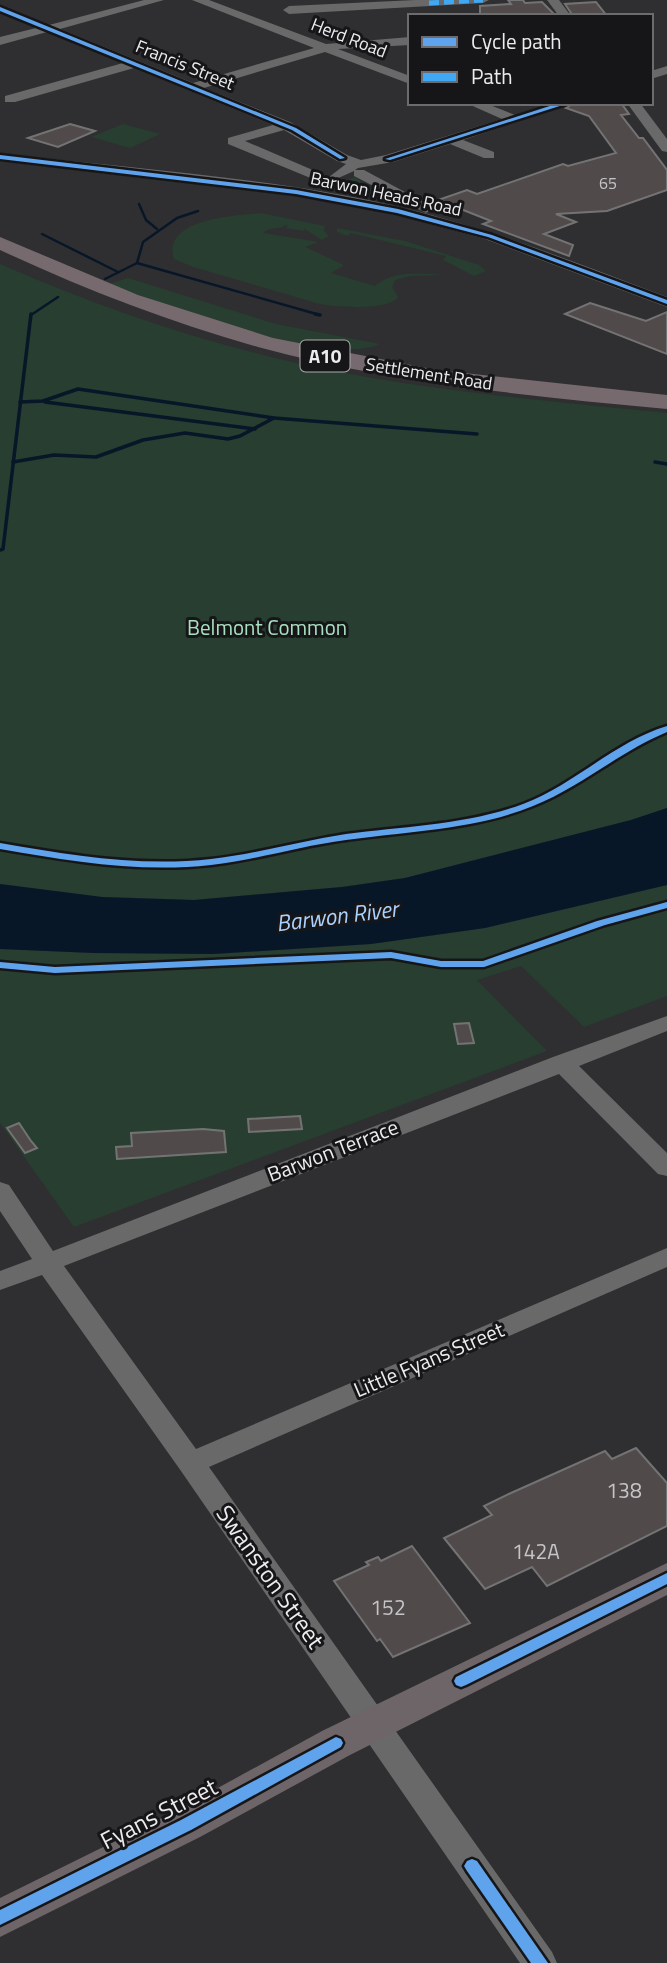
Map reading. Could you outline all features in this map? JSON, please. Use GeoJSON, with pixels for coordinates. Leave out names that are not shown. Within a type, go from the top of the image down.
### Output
{"type":"FeatureCollection","features":[{"type":"Feature","properties":{"kind":"highway","name":"Settlement Road"},"geometry":{"type":"LineString","coordinates":[[0,243],[150,307],[213,328],[290,348],[466,381],[667,402]]}},
{"type":"Feature","properties":{"kind":"highway","name":"Settlement Road"},"geometry":{"type":"LineString","coordinates":[[0,253],[142,314],[294,357],[462,388],[667,410]]}},
{"type":"Feature","properties":{"kind":"main road","name":"Fyans Street"},"geometry":{"type":"LineString","coordinates":[[0,1918],[667,1578]]}},
{"type":"Feature","properties":{"kind":"street"},"geometry":{"type":"LineString","coordinates":[[0,41],[158,0]]}},
{"type":"Feature","properties":{"kind":"street","name":"Herd Road"},"geometry":{"type":"LineString","coordinates":[[198,0],[291,32],[408,79]]}},
{"type":"Feature","properties":{"kind":"street"},"geometry":{"type":"LineString","coordinates":[[291,32],[287,5],[485,3]]}},
{"type":"Feature","properties":{"kind":"street","name":"Francis Street"},"geometry":{"type":"LineString","coordinates":[[0,9],[285,125],[360,169],[400,204]]}},
{"type":"Feature","properties":{"kind":"street"},"geometry":{"type":"LineString","coordinates":[[192,87],[337,45],[408,41]]}},
{"type":"Feature","properties":{"kind":"street"},"geometry":{"type":"LineString","coordinates":[[10,99],[135,64]]}},
{"type":"Feature","properties":{"kind":"street"},"geometry":{"type":"LineString","coordinates":[[477,105],[515,119]]}},
{"type":"Feature","properties":{"kind":"street"},"geometry":{"type":"LineString","coordinates":[[296,192],[302,187],[560,105]]}},
{"type":"Feature","properties":{"kind":"street"},"geometry":{"type":"LineString","coordinates":[[635,105],[667,148]]}},
{"type":"Feature","properties":{"kind":"street"},"geometry":{"type":"LineString","coordinates":[[285,125],[233,141],[330,178]]}},
{"type":"Feature","properties":{"kind":"street"},"geometry":{"type":"LineString","coordinates":[[452,140],[489,155]]}},
{"type":"Feature","properties":{"kind":"street","name":"Barwon Heads Road"},"geometry":{"type":"LineString","coordinates":[[0,160],[85,167],[400,204],[667,302]]}},
{"type":"Feature","properties":{"kind":"street","name":"Barwon Terrace"},"geometry":{"type":"LineString","coordinates":[[0,1280],[667,1023]]}},
{"type":"Feature","properties":{"kind":"street"},"geometry":{"type":"LineString","coordinates":[[561,1062],[667,1168]]}},
{"type":"Feature","properties":{"kind":"street","name":"Swanston Street"},"geometry":{"type":"LineString","coordinates":[[0,1191],[540,1963]]}},
{"type":"Feature","properties":{"kind":"street","name":"Little Fyans Street"},"geometry":{"type":"LineString","coordinates":[[191,1463],[667,1257]]}},
{"type":"Feature","properties":{"kind":"green space"},"geometry":{"type":"Polygon","coordinates":[[[123,124],[160,134],[130,148],[91,137],[123,124]]]}},
{"type":"Feature","properties":{"kind":"green space"},"geometry":{"type":"Polygon","coordinates":[[[355,177],[381,196],[317,188],[355,177]]]}},
{"type":"Feature","properties":{"kind":"green space"},"geometry":{"type":"Polygon","coordinates":[[[261,213],[325,226],[324,231],[329,236],[322,240],[303,228],[305,231],[285,228],[288,226],[286,225],[263,233],[319,242],[305,247],[342,264],[343,266],[331,273],[375,286],[399,275],[444,275],[410,276],[395,280],[392,287],[398,297],[384,304],[338,306],[320,304],[174,259],[173,246],[178,235],[189,227],[219,218],[261,213]]]}},
{"type":"Feature","properties":{"kind":"green space"},"geometry":{"type":"Polygon","coordinates":[[[337,228],[405,241],[479,265],[486,271],[474,276],[443,260],[446,256],[351,233],[347,236],[337,232],[337,228]]]}},
{"type":"Feature","properties":{"kind":"green space","name":"Belmont Common"},"geometry":{"type":"Polygon","coordinates":[[[0,264],[126,314],[213,342],[301,364],[465,392],[667,413],[667,808],[631,820],[405,878],[342,887],[194,900],[102,897],[0,884],[0,264]]]}},
{"type":"Feature","properties":{"kind":"green space"},"geometry":{"type":"Polygon","coordinates":[[[128,278],[276,324],[380,344],[355,349],[323,348],[246,331],[109,284],[128,278]]]}},
{"type":"Feature","properties":{"kind":"green space"},"geometry":{"type":"Polygon","coordinates":[[[667,885],[667,996],[584,1027],[521,966],[477,980],[547,1051],[74,1227],[0,1123],[0,949],[213,954],[371,944],[485,928],[667,885]]]}},
{"type":"Feature","properties":{"kind":"water","name":"Barwon River"},"geometry":{"type":"Polygon","coordinates":[[[667,808],[667,885],[485,928],[371,944],[213,954],[0,949],[0,884],[102,897],[194,900],[342,887],[405,878],[631,820],[667,808]]]}},
{"type":"Feature","properties":{"kind":"building"},"geometry":{"type":"Polygon","coordinates":[[[508,0],[542,2],[554,14],[480,14],[480,6],[511,4],[508,0]]]}},
{"type":"Feature","properties":{"kind":"building"},"geometry":{"type":"Polygon","coordinates":[[[596,2],[605,14],[572,14],[565,4],[596,2]]]}},
{"type":"Feature","properties":{"kind":"building"},"geometry":{"type":"Polygon","coordinates":[[[571,105],[622,105],[629,114],[621,115],[639,138],[643,138],[667,170],[667,190],[607,211],[556,214],[576,222],[544,234],[573,245],[569,256],[483,224],[491,221],[438,200],[467,190],[477,194],[563,164],[568,166],[616,153],[589,116],[566,108],[571,105]]]}},
{"type":"Feature","properties":{"kind":"building"},"geometry":{"type":"Polygon","coordinates":[[[70,124],[95,131],[58,147],[28,138],[70,124]]]}},
{"type":"Feature","properties":{"kind":"building"},"geometry":{"type":"Polygon","coordinates":[[[590,303],[646,321],[667,312],[667,354],[565,314],[590,303]]]}},
{"type":"Feature","properties":{"kind":"building"},"geometry":{"type":"Polygon","coordinates":[[[469,1023],[474,1043],[458,1044],[454,1024],[469,1023]]]}},
{"type":"Feature","properties":{"kind":"building"},"geometry":{"type":"Polygon","coordinates":[[[300,1116],[302,1129],[249,1132],[248,1119],[300,1116]]]}},
{"type":"Feature","properties":{"kind":"building"},"geometry":{"type":"Polygon","coordinates":[[[19,1123],[37,1148],[25,1153],[7,1128],[19,1123]]]}},
{"type":"Feature","properties":{"kind":"building"},"geometry":{"type":"Polygon","coordinates":[[[203,1129],[224,1131],[226,1152],[117,1159],[116,1147],[132,1146],[131,1133],[203,1129]]]}},
{"type":"Feature","properties":{"kind":"building"},"geometry":{"type":"Polygon","coordinates":[[[636,1448],[667,1483],[667,1526],[547,1586],[532,1567],[485,1589],[444,1538],[492,1515],[484,1506],[511,1493],[605,1451],[612,1459],[636,1448]]]}},
{"type":"Feature","properties":{"kind":"building"},"geometry":{"type":"Polygon","coordinates":[[[412,1546],[470,1623],[393,1657],[380,1639],[377,1641],[334,1581],[369,1565],[366,1562],[378,1557],[381,1561],[412,1546]]]}},
{"type":"Feature","properties":{"kind":"waterway"},"geometry":{"type":"LineString","coordinates":[[139,204],[146,220],[157,229]]}},
{"type":"Feature","properties":{"kind":"waterway"},"geometry":{"type":"LineString","coordinates":[[137,263],[143,242],[177,218],[198,211]]}},
{"type":"Feature","properties":{"kind":"waterway"},"geometry":{"type":"LineString","coordinates":[[42,234],[118,272]]}},
{"type":"Feature","properties":{"kind":"waterway"},"geometry":{"type":"LineString","coordinates":[[105,279],[137,263]]}},
{"type":"Feature","properties":{"kind":"waterway"},"geometry":{"type":"LineString","coordinates":[[137,263],[320,315],[315,314]]}},
{"type":"Feature","properties":{"kind":"waterway"},"geometry":{"type":"LineString","coordinates":[[31,315],[58,297]]}},
{"type":"Feature","properties":{"kind":"waterway"},"geometry":{"type":"LineString","coordinates":[[21,402],[31,314]]}},
{"type":"Feature","properties":{"kind":"waterway"},"geometry":{"type":"LineString","coordinates":[[21,402],[43,401],[78,389],[274,418]]}},
{"type":"Feature","properties":{"kind":"waterway"},"geometry":{"type":"LineString","coordinates":[[13,462],[21,402]]}},
{"type":"Feature","properties":{"kind":"waterway"},"geometry":{"type":"LineString","coordinates":[[45,402],[254,429]]}},
{"type":"Feature","properties":{"kind":"waterway"},"geometry":{"type":"LineString","coordinates":[[254,429],[274,418]]}},
{"type":"Feature","properties":{"kind":"waterway"},"geometry":{"type":"LineString","coordinates":[[274,418],[477,434]]}},
{"type":"Feature","properties":{"kind":"waterway"},"geometry":{"type":"LineString","coordinates":[[13,462],[54,455],[96,457],[143,440],[185,433],[228,439],[254,429]]}},
{"type":"Feature","properties":{"kind":"waterway"},"geometry":{"type":"LineString","coordinates":[[0,550],[3,549],[13,462]]}},
{"type":"Feature","properties":{"kind":"waterway"},"geometry":{"type":"LineString","coordinates":[[655,462],[667,464]]}},
{"type":"Feature","properties":{"kind":"marked path"},"geometry":{"type":"LineString","coordinates":[[429,3],[483,0]]}},
{"type":"Feature","properties":{"kind":"cycle path"},"geometry":{"type":"LineString","coordinates":[[0,9],[294,129],[342,158]]}},
{"type":"Feature","properties":{"kind":"cycle path"},"geometry":{"type":"LineString","coordinates":[[388,159],[560,105]]}},
{"type":"Feature","properties":{"kind":"cycle path"},"geometry":{"type":"LineString","coordinates":[[0,157],[296,192],[398,211],[490,236],[667,302]]}},
{"type":"Feature","properties":{"kind":"cycle path"},"geometry":{"type":"LineString","coordinates":[[0,846],[118,863],[208,863],[332,839],[461,823],[506,812],[546,797],[631,745],[667,729]]}},
{"type":"Feature","properties":{"kind":"cycle path"},"geometry":{"type":"LineString","coordinates":[[0,965],[55,970],[391,955],[441,964],[484,964],[601,923],[667,905]]}},
{"type":"Feature","properties":{"kind":"cycle path"},"geometry":{"type":"LineString","coordinates":[[461,1681],[667,1578]]}},
{"type":"Feature","properties":{"kind":"cycle path"},"geometry":{"type":"LineString","coordinates":[[0,1918],[186,1825],[336,1743]]}},
{"type":"Feature","properties":{"kind":"cycle path"},"geometry":{"type":"LineString","coordinates":[[472,1866],[540,1963]]}}]}
